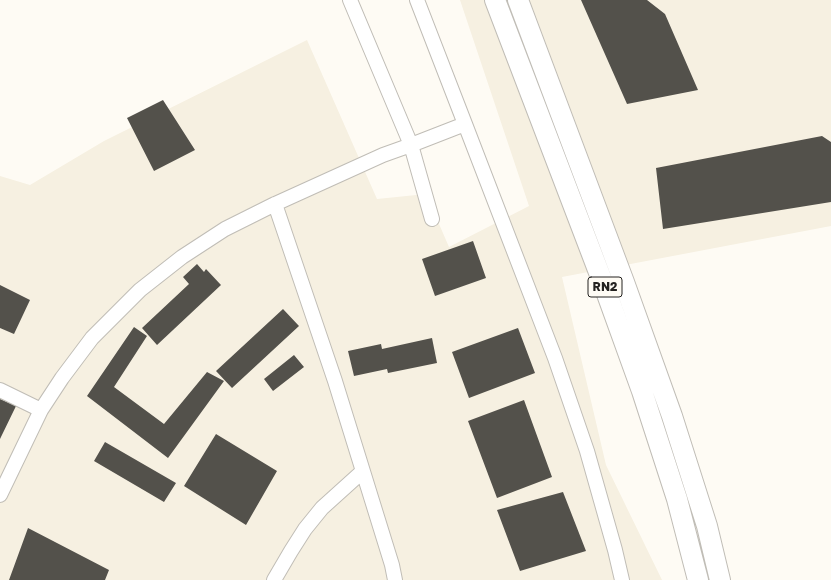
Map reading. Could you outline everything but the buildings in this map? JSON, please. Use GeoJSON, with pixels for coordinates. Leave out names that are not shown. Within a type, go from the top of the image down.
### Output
{"type":"FeatureCollection","features":[{"type":"Feature","properties":{"kind":"highway","name":"RN2"},"geometry":{"type":"LineString","coordinates":[[495,0],[603,283],[642,391],[677,499],[698,580]]}},
{"type":"Feature","properties":{"kind":"highway","name":"RN2"},"geometry":{"type":"LineString","coordinates":[[518,0],[624,282],[669,408],[707,526],[720,580]]}},
{"type":"Feature","properties":{"kind":"street"},"geometry":{"type":"LineString","coordinates":[[350,0],[411,145],[432,219]]}},
{"type":"Feature","properties":{"kind":"street"},"geometry":{"type":"LineString","coordinates":[[417,0],[555,358],[587,451],[622,580]]}},
{"type":"Feature","properties":{"kind":"street"},"geometry":{"type":"LineString","coordinates":[[0,495],[41,410],[62,378],[92,338],[140,290],[182,257],[225,229],[275,204],[383,155],[465,124]]}},
{"type":"Feature","properties":{"kind":"street"},"geometry":{"type":"LineString","coordinates":[[275,204],[335,381],[392,565],[395,580]]}},
{"type":"Feature","properties":{"kind":"street"},"geometry":{"type":"LineString","coordinates":[[0,390],[41,410]]}},
{"type":"Feature","properties":{"kind":"street"},"geometry":{"type":"LineString","coordinates":[[274,580],[305,529],[322,508],[363,471]]}},
{"type":"Feature","properties":{"kind":"shaded area"},"geometry":{"type":"Polygon","coordinates":[[[460,0],[831,0],[831,226],[562,277],[606,465],[662,580],[0,580],[0,176],[30,185],[104,141],[307,40],[377,199],[426,194],[449,247],[529,206],[460,0]]]}}]}
